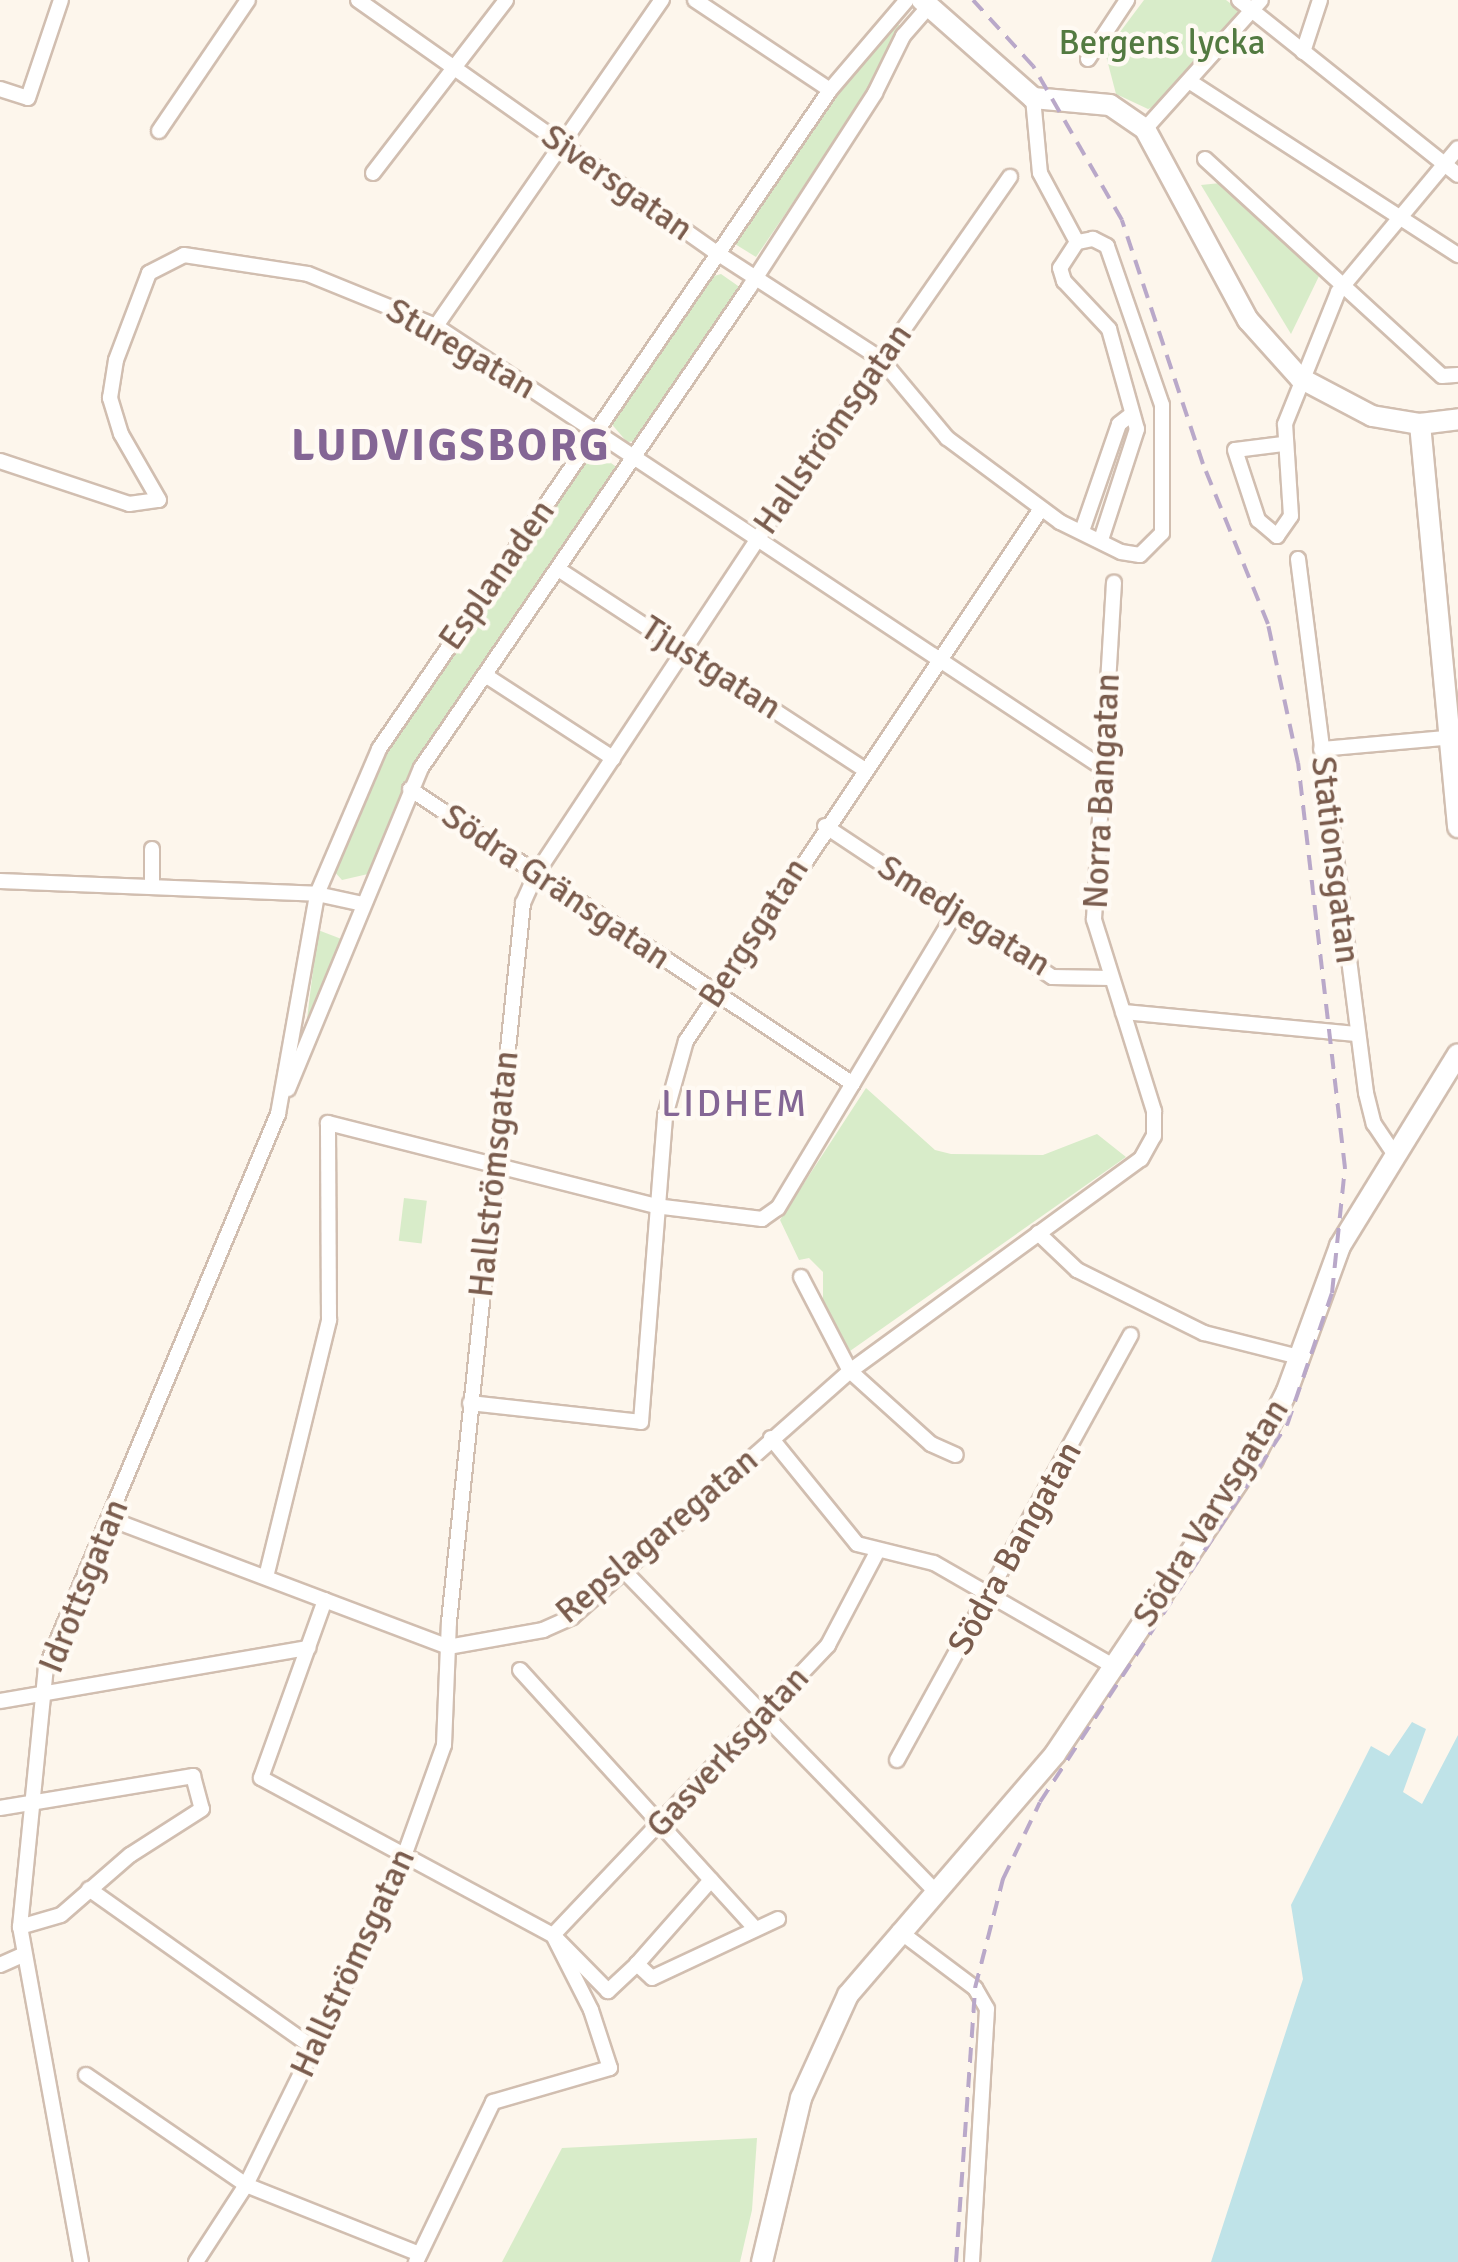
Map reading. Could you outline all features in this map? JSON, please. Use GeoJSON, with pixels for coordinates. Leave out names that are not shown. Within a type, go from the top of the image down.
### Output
{"type":"FeatureCollection","features":[{"type":"Feature","properties":{"kind":"street"},"geometry":{"type":"LineString","coordinates":[[0,89],[28,98],[61,0]]}},
{"type":"Feature","properties":{"kind":"street"},"geometry":{"type":"LineString","coordinates":[[159,131],[248,0]]}},
{"type":"Feature","properties":{"kind":"street","name":"Siversgatan"},"geometry":{"type":"LineString","coordinates":[[358,0],[718,253],[881,359],[946,438],[1042,509],[1132,556],[1148,552],[1162,533],[1162,405],[1112,256],[1098,241],[1076,242]]}},
{"type":"Feature","properties":{"kind":"street"},"geometry":{"type":"LineString","coordinates":[[373,173],[506,0]]}},
{"type":"Feature","properties":{"kind":"street"},"geometry":{"type":"LineString","coordinates":[[436,326],[662,0]]}},
{"type":"Feature","properties":{"kind":"street"},"geometry":{"type":"LineString","coordinates":[[695,0],[830,90]]}},
{"type":"Feature","properties":{"kind":"street","name":"Esplanaden"},"geometry":{"type":"LineString","coordinates":[[278,1112],[317,894],[379,749],[830,90],[907,0]]}},
{"type":"Feature","properties":{"kind":"street"},"geometry":{"type":"LineString","coordinates":[[1088,59],[1127,0]]}},
{"type":"Feature","properties":{"kind":"street"},"geometry":{"type":"LineString","coordinates":[[1240,0],[1257,6],[1303,52],[1458,175]]}},
{"type":"Feature","properties":{"kind":"street"},"geometry":{"type":"LineString","coordinates":[[1303,52],[1320,0]]}},
{"type":"Feature","properties":{"kind":"street"},"geometry":{"type":"LineString","coordinates":[[925,3],[1033,98],[1110,105],[1145,129],[1248,320],[1300,378],[1341,404],[1420,424],[1458,419]]}},
{"type":"Feature","properties":{"kind":"street","name":"Esplanaden"},"geometry":{"type":"LineString","coordinates":[[278,1112],[410,789],[756,277],[875,93],[903,36],[925,3]]}},
{"type":"Feature","properties":{"kind":"street"},"geometry":{"type":"LineString","coordinates":[[1145,129],[1192,82],[1257,6]]}},
{"type":"Feature","properties":{"kind":"street"},"geometry":{"type":"LineString","coordinates":[[1192,82],[1458,255]]}},
{"type":"Feature","properties":{"kind":"street"},"geometry":{"type":"LineString","coordinates":[[1033,98],[1040,172],[1076,242],[1063,255],[1061,275],[1109,329],[1132,414],[1134,445],[1102,540]]}},
{"type":"Feature","properties":{"kind":"street"},"geometry":{"type":"LineString","coordinates":[[1284,444],[1235,450],[1258,520],[1277,536],[1290,516],[1284,444],[1300,378],[1344,283],[1458,148]]}},
{"type":"Feature","properties":{"kind":"street"},"geometry":{"type":"LineString","coordinates":[[1205,160],[1455,378]]}},
{"type":"Feature","properties":{"kind":"street","name":"Hallströmsgatan"},"geometry":{"type":"LineString","coordinates":[[196,2262],[246,2185],[315,2049],[405,1857],[444,1745],[448,1647],[470,1403],[523,904],[536,874],[756,541],[1010,176]]}},
{"type":"Feature","properties":{"kind":"street","name":"Sturegatan"},"geometry":{"type":"LineString","coordinates":[[0,461],[128,504],[159,500],[121,434],[110,398],[140,287],[158,262],[184,255],[308,274],[436,326],[1100,766]]}},
{"type":"Feature","properties":{"kind":"street"},"geometry":{"type":"LineString","coordinates":[[1082,531],[1119,424],[1132,414]]}},
{"type":"Feature","properties":{"kind":"street"},"geometry":{"type":"LineString","coordinates":[[1420,424],[1454,737],[1458,827]]}},
{"type":"Feature","properties":{"kind":"street","name":"Bergsgatan"},"geometry":{"type":"LineString","coordinates":[[470,1403],[641,1422],[668,1092],[686,1040],[714,991],[1042,509]]}},
{"type":"Feature","properties":{"kind":"street","name":"Stationsgatan"},"geometry":{"type":"LineString","coordinates":[[1298,559],[1357,1034],[1370,1111],[1394,1154]]}},
{"type":"Feature","properties":{"kind":"street","name":"Tjustgatan"},"geometry":{"type":"LineString","coordinates":[[558,568],[864,769]]}},
{"type":"Feature","properties":{"kind":"street","name":"Norra Bangatan"},"geometry":{"type":"LineString","coordinates":[[1038,1233],[1150,1147],[1154,1110],[1094,919],[1100,766],[1114,583]]}},
{"type":"Feature","properties":{"kind":"street"},"geometry":{"type":"LineString","coordinates":[[485,675],[613,758]]}},
{"type":"Feature","properties":{"kind":"street"},"geometry":{"type":"LineString","coordinates":[[1321,749],[1454,737]]}},
{"type":"Feature","properties":{"kind":"street","name":"Södra Gränsgatan"},"geometry":{"type":"LineString","coordinates":[[410,789],[853,1084]]}},
{"type":"Feature","properties":{"kind":"street","name":"Smedjegatan"},"geometry":{"type":"LineString","coordinates":[[825,826],[1052,977],[1111,978]]}},
{"type":"Feature","properties":{"kind":"street"},"geometry":{"type":"LineString","coordinates":[[152,850],[152,886]]}},
{"type":"Feature","properties":{"kind":"street"},"geometry":{"type":"LineString","coordinates":[[0,882],[317,894],[363,904]]}},
{"type":"Feature","properties":{"kind":"street"},"geometry":{"type":"LineString","coordinates":[[266,1577],[327,1337],[324,1126],[332,1122],[656,1206],[753,1221],[770,1214],[956,913]]}},
{"type":"Feature","properties":{"kind":"street"},"geometry":{"type":"LineString","coordinates":[[1123,1012],[1357,1034]]}},
{"type":"Feature","properties":{"kind":"street","name":"Södra Varvsgatan"},"geometry":{"type":"LineString","coordinates":[[762,2262],[813,2064],[848,1995],[1055,1754],[1253,1459],[1299,1358],[1332,1261],[1458,1054]]}},
{"type":"Feature","properties":{"kind":"street","name":"Idrottsgatan"},"geometry":{"type":"LineString","coordinates":[[80,2262],[20,1927],[42,1694],[56,1642],[278,1112]]}},
{"type":"Feature","properties":{"kind":"street"},"geometry":{"type":"LineString","coordinates":[[1038,1233],[1076,1270],[1204,1333],[1299,1358]]}},
{"type":"Feature","properties":{"kind":"street","name":"Repslagaregatan"},"geometry":{"type":"LineString","coordinates":[[448,1647],[560,1624],[850,1371],[1038,1233]]}},
{"type":"Feature","properties":{"kind":"street"},"geometry":{"type":"LineString","coordinates":[[800,1277],[850,1371],[931,1444],[956,1454]]}},
{"type":"Feature","properties":{"kind":"street","name":"Södra Bangatan"},"geometry":{"type":"LineString","coordinates":[[897,1760],[992,1595],[1130,1335]]}},
{"type":"Feature","properties":{"kind":"street"},"geometry":{"type":"LineString","coordinates":[[771,1438],[856,1544],[934,1563],[1115,1667]]}},
{"type":"Feature","properties":{"kind":"street"},"geometry":{"type":"LineString","coordinates":[[110,1520],[448,1647]]}},
{"type":"Feature","properties":{"kind":"street","name":"Gasverksgatan"},"geometry":{"type":"LineString","coordinates":[[553,1935],[764,1718],[828,1644],[878,1550]]}},
{"type":"Feature","properties":{"kind":"street"},"geometry":{"type":"LineString","coordinates":[[624,1571],[935,1891]]}},
{"type":"Feature","properties":{"kind":"street"},"geometry":{"type":"LineString","coordinates":[[325,1600],[258,1772],[405,1857],[553,1935],[608,1991],[712,1880]]}},
{"type":"Feature","properties":{"kind":"street"},"geometry":{"type":"LineString","coordinates":[[0,1701],[308,1648]]}},
{"type":"Feature","properties":{"kind":"street"},"geometry":{"type":"LineString","coordinates":[[520,1670],[756,1929]]}},
{"type":"Feature","properties":{"kind":"street"},"geometry":{"type":"LineString","coordinates":[[0,1808],[193,1776],[202,1809],[89,1888],[61,1915],[20,1927]]}},
{"type":"Feature","properties":{"kind":"street"},"geometry":{"type":"LineString","coordinates":[[89,1888],[315,2049]]}},
{"type":"Feature","properties":{"kind":"street"},"geometry":{"type":"LineString","coordinates":[[637,1964],[652,1978],[778,1919]]}},
{"type":"Feature","properties":{"kind":"street"},"geometry":{"type":"LineString","coordinates":[[900,1931],[975,1988],[987,2009],[972,2262]]}},
{"type":"Feature","properties":{"kind":"street"},"geometry":{"type":"LineString","coordinates":[[86,2075],[246,2185],[418,2258],[493,2102],[610,2068],[591,2010],[553,1935]]}},
{"type":"Feature","properties":{"kind":"street"},"geometry":{"type":"LineString","coordinates":[[0,1965],[22,1955]]}},
{"type":"Feature","properties":{"kind":"green space","name":"Bergens lycka"},"geometry":{"type":"Polygon","coordinates":[[[1144,0],[1226,0],[1239,10],[1163,104],[1148,109],[1116,94],[1105,52],[1144,0]]]}},
{"type":"Feature","properties":{"kind":"green space"},"geometry":{"type":"Polygon","coordinates":[[[897,24],[902,27],[867,93],[756,257],[735,244],[849,78],[897,24]]]}},
{"type":"Feature","properties":{"kind":"green space"},"geometry":{"type":"Polygon","coordinates":[[[1221,183],[1321,272],[1291,334],[1201,185],[1221,183]]]}},
{"type":"Feature","properties":{"kind":"green space"},"geometry":{"type":"Polygon","coordinates":[[[721,274],[741,288],[637,441],[627,442],[609,421],[707,278],[721,274]]]}},
{"type":"Feature","properties":{"kind":"green space"},"geometry":{"type":"Polygon","coordinates":[[[591,449],[618,468],[407,780],[368,874],[342,880],[332,869],[380,758],[591,449]]]}},
{"type":"Feature","properties":{"kind":"green space"},"geometry":{"type":"Polygon","coordinates":[[[318,930],[344,940],[309,1022],[307,1019],[318,930]]]}},
{"type":"Feature","properties":{"kind":"green space"},"geometry":{"type":"Polygon","coordinates":[[[866,1088],[935,1150],[951,1154],[1043,1155],[1097,1134],[1126,1157],[850,1351],[823,1305],[823,1272],[809,1258],[799,1260],[780,1220],[866,1088]]]}},
{"type":"Feature","properties":{"kind":"green space"},"geometry":{"type":"Polygon","coordinates":[[[404,1198],[427,1201],[422,1243],[399,1241],[404,1198]]]}},
{"type":"Feature","properties":{"kind":"green space"},"geometry":{"type":"Polygon","coordinates":[[[757,2138],[752,2210],[740,2262],[502,2262],[562,2148],[757,2138]]]}},
{"type":"Feature","properties":{"kind":"water"},"geometry":{"type":"Polygon","coordinates":[[[1412,1722],[1426,1729],[1403,1792],[1422,1804],[1458,1735],[1458,2262],[1211,2262],[1303,1979],[1291,1905],[1371,1746],[1389,1756],[1412,1722]]]}},
{"type":"Feature","properties":{"kind":"railway"},"geometry":{"type":"LineString","coordinates":[[956,2262],[975,1988],[1003,1879],[1040,1802],[1287,1425],[1332,1293],[1345,1168],[1298,763],[1268,624],[1203,464],[1122,220],[1033,66],[973,0]]}},
{"type":"Feature","properties":{"kind":"district","name":"LUDVIGSBORG"},"geometry":{"type":"Point","coordinates":[451,446]}},
{"type":"Feature","properties":{"kind":"district","name":"LIDHEM"},"geometry":{"type":"Point","coordinates":[735,1104]}}]}
